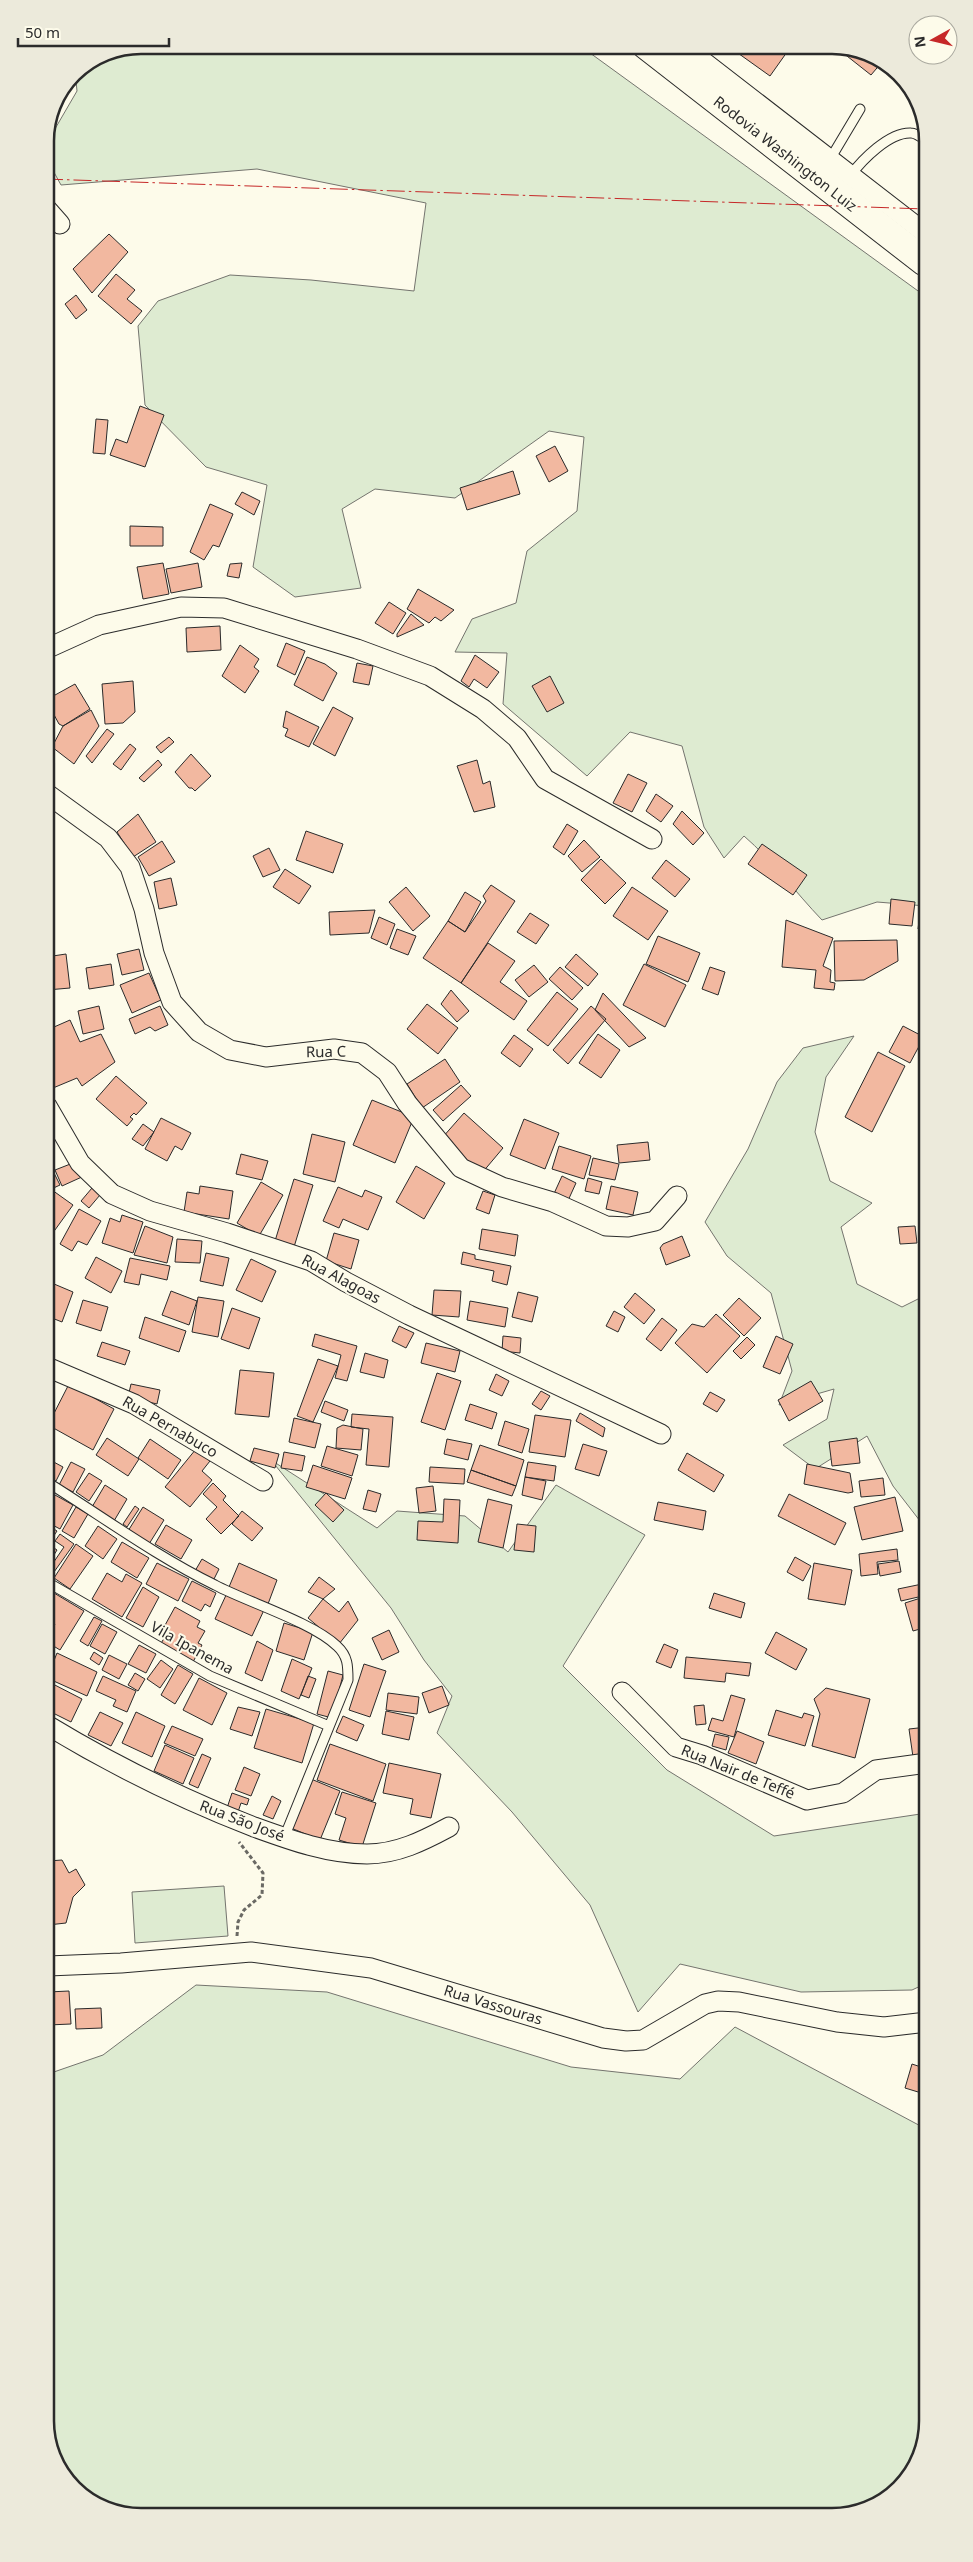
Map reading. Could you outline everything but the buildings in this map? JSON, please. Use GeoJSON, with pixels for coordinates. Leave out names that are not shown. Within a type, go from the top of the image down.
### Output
{"type":"FeatureCollection","features":[{"type":"Feature","properties":{"kind":"highway","name":"Rodovia Washington Luiz"},"geometry":{"type":"LineString","coordinates":[[659,54],[823,170],[919,248]]}},
{"type":"Feature","properties":{"kind":"street"},"geometry":{"type":"LineString","coordinates":[[692,54],[823,170],[850,176],[919,247]]}},
{"type":"Feature","properties":{"kind":"street"},"geometry":{"type":"LineString","coordinates":[[54,217],[60,224]]}},
{"type":"Feature","properties":{"kind":"street"},"geometry":{"type":"LineString","coordinates":[[54,645],[99,625],[181,607],[224,608],[357,649],[430,676],[483,709],[516,738],[545,779],[652,838]]}},
{"type":"Feature","properties":{"kind":"street","name":"Rua C"},"geometry":{"type":"LineString","coordinates":[[54,799],[108,838],[130,867],[144,909],[154,954],[172,1002],[199,1032],[230,1050],[266,1057],[334,1049],[362,1053],[387,1072],[407,1103],[461,1168],[502,1187],[553,1202],[606,1226],[628,1227],[655,1221],[677,1196]]}},
{"type":"Feature","properties":{"kind":"street","name":"Rua Alagoas"},"geometry":{"type":"LineString","coordinates":[[54,1119],[80,1163],[112,1194],[150,1211],[227,1232],[311,1261],[346,1282],[409,1315],[661,1434]]}},
{"type":"Feature","properties":{"kind":"street","name":"Rua Pernabuco"},"geometry":{"type":"LineString","coordinates":[[54,1370],[134,1404],[264,1481]]}},
{"type":"Feature","properties":{"kind":"street","name":"Rua Nair de Teffé"},"geometry":{"type":"LineString","coordinates":[[622,1692],[676,1747],[702,1755],[807,1800],[843,1793],[876,1770],[919,1764]]}},
{"type":"Feature","properties":{"kind":"street","name":"Rua São José"},"geometry":{"type":"LineString","coordinates":[[54,1729],[90,1751],[203,1808],[284,1838],[335,1852],[368,1854],[397,1850],[421,1842],[449,1827]]}},
{"type":"Feature","properties":{"kind":"street","name":"Rua Vassouras"},"geometry":{"type":"LineString","coordinates":[[54,1966],[122,1963],[251,1952],[371,1968],[603,2038],[626,2041],[644,2040],[705,2004],[718,2001],[739,2002],[837,2022],[884,2027],[919,2023]]}},
{"type":"Feature","properties":{"kind":"lane"},"geometry":{"type":"LineString","coordinates":[[823,170],[860,109]]}},
{"type":"Feature","properties":{"kind":"lane"},"geometry":{"type":"LineString","coordinates":[[850,176],[878,147],[901,134],[912,132],[919,136]]}},
{"type":"Feature","properties":{"kind":"lane"},"geometry":{"type":"LineString","coordinates":[[54,1487],[163,1557],[215,1586],[319,1633],[337,1646],[348,1661],[348,1680],[284,1838]]}},
{"type":"Feature","properties":{"kind":"lane","name":"Vila Ipanema"},"geometry":{"type":"LineString","coordinates":[[54,1586],[210,1676],[329,1726]]}},
{"type":"Feature","properties":{"kind":"path"},"geometry":{"type":"LineString","coordinates":[[228,1817],[235,1837],[263,1873],[262,1895],[244,1910],[238,1922],[238,1931],[232,1954]]}},
{"type":"Feature","properties":{"kind":"green space"},"geometry":{"type":"Polygon","coordinates":[[[591,54],[919,292],[919,905],[877,902],[822,920],[764,855],[744,836],[724,858],[704,827],[682,746],[630,732],[587,776],[503,704],[507,653],[455,652],[472,619],[516,603],[527,551],[577,511],[584,437],[549,431],[455,498],[375,489],[342,509],[361,588],[295,597],[253,567],[267,485],[206,467],[145,405],[138,326],[158,301],[230,275],[311,280],[414,291],[426,203],[257,169],[61,185],[54,172],[54,135],[55,129],[77,91],[76,83],[83,75],[107,60],[123,55],[591,54]]]}},
{"type":"Feature","properties":{"kind":"green space"},"geometry":{"type":"Polygon","coordinates":[[[854,1036],[826,1077],[815,1132],[830,1181],[872,1203],[841,1227],[857,1284],[902,1307],[919,1298],[919,1520],[893,1486],[867,1436],[815,1469],[783,1445],[827,1419],[834,1389],[779,1405],[792,1371],[771,1293],[727,1256],[705,1222],[748,1149],[777,1082],[803,1048],[854,1036]]]}},
{"type":"Feature","properties":{"kind":"green space"},"geometry":{"type":"Polygon","coordinates":[[[271,1460],[377,1528],[397,1511],[465,1516],[508,1552],[556,1485],[645,1535],[563,1666],[667,1770],[774,1836],[919,1814],[919,1987],[912,1990],[801,1992],[680,1964],[638,2012],[590,1905],[512,1812],[437,1733],[452,1696],[424,1660],[391,1608],[271,1460]]]}},
{"type":"Feature","properties":{"kind":"green space"},"geometry":{"type":"Polygon","coordinates":[[[224,1886],[228,1936],[135,1943],[132,1892],[224,1886]]]}},
{"type":"Feature","properties":{"kind":"green space"},"geometry":{"type":"Polygon","coordinates":[[[196,1985],[327,1992],[571,2067],[680,2079],[735,2027],[919,2125],[919,2433],[915,2450],[901,2474],[881,2494],[844,2508],[135,2508],[112,2504],[88,2490],[75,2479],[63,2460],[54,2433],[54,2072],[103,2055],[196,1985]]]}},
{"type":"Feature","properties":{"kind":"power"},"geometry":{"type":"LineString","coordinates":[[54,179],[919,209]]}}]}
